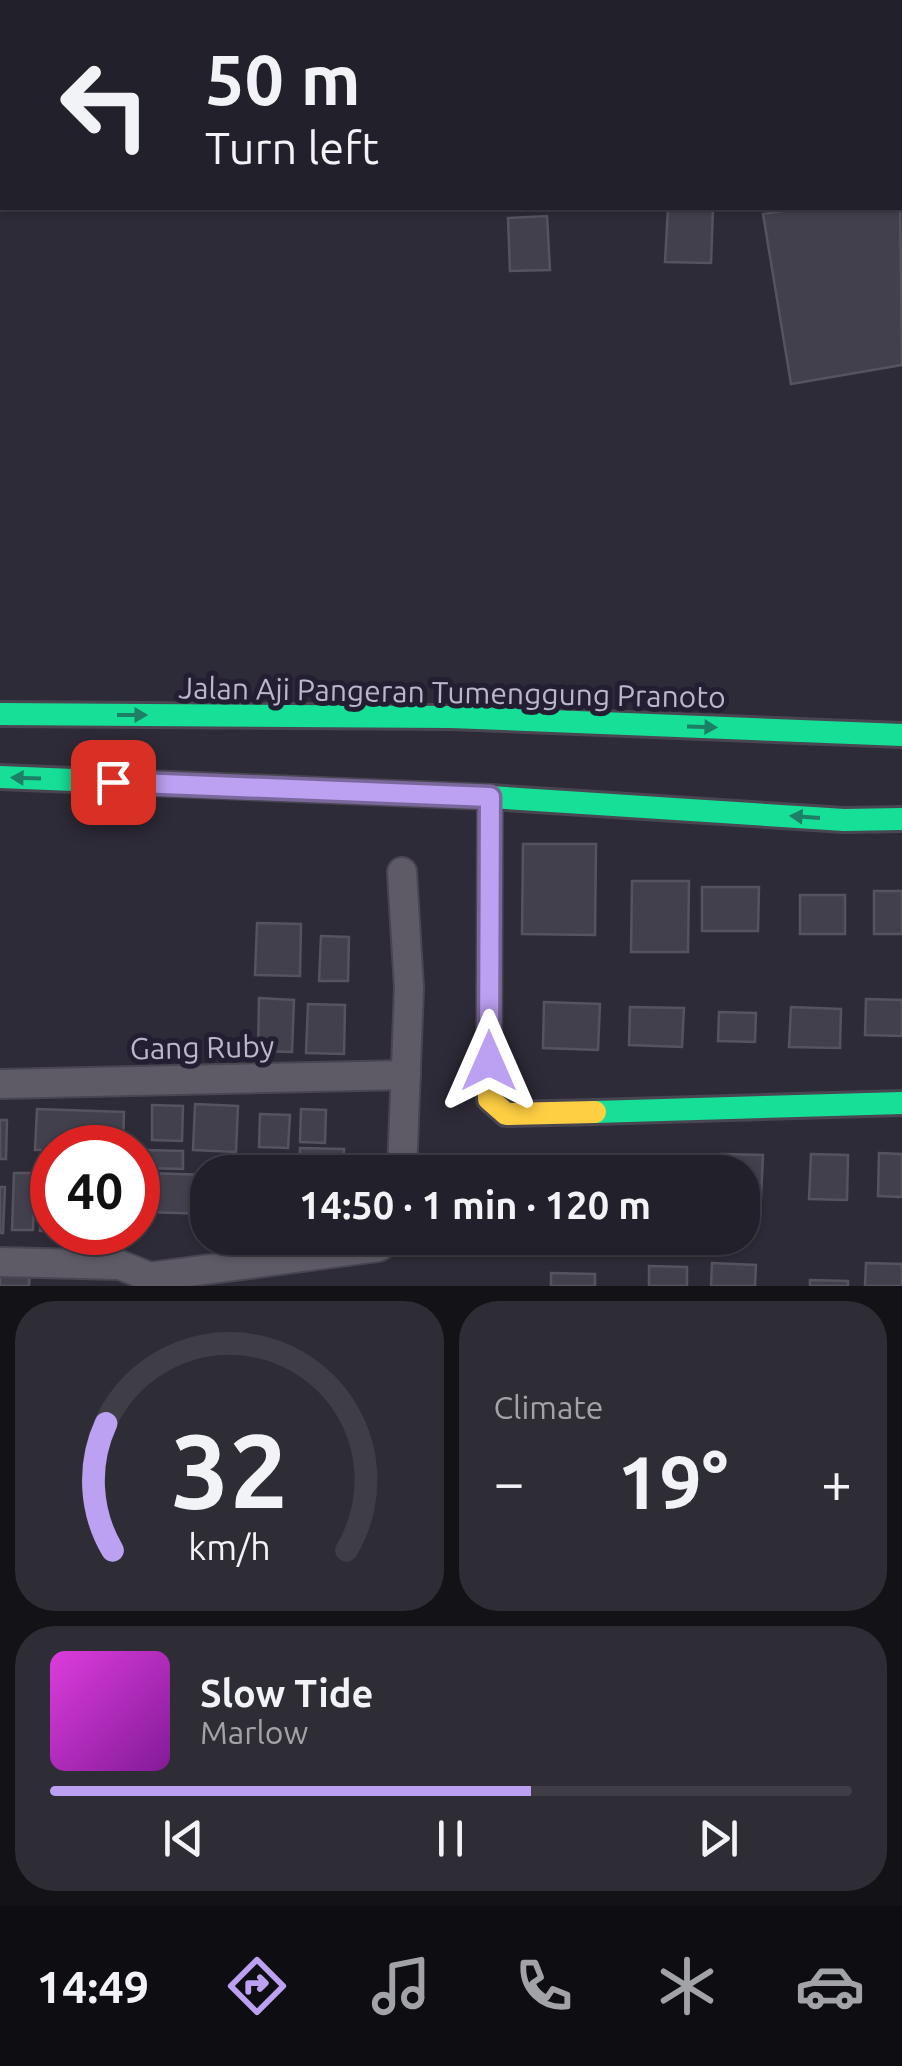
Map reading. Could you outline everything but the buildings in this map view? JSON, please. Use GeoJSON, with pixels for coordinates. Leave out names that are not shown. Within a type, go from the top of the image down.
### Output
{"type":"FeatureCollection","features":[{"type":"Feature","properties":{"kind":"main road","name":"Jalan Aji Pangeran Tumenggung Pranoto"},"geometry":{"type":"LineString","coordinates":[[0,714],[451,717],[902,735]]}},
{"type":"Feature","properties":{"kind":"main road"},"geometry":{"type":"LineString","coordinates":[[0,778],[490,797],[844,820],[902,820]]}},
{"type":"Feature","properties":{"kind":"main road"},"geometry":{"type":"LineString","coordinates":[[490,797],[489,1099],[506,1114],[902,1104]]}},
{"type":"Feature","properties":{"kind":"street"},"geometry":{"type":"LineString","coordinates":[[402,872],[409,988],[403,1155]]}},
{"type":"Feature","properties":{"kind":"street","name":"Gang Ruby"},"geometry":{"type":"LineString","coordinates":[[0,1084],[406,1075]]}},
{"type":"Feature","properties":{"kind":"street"},"geometry":{"type":"LineString","coordinates":[[0,1262],[120,1266],[152,1282],[326,1255]]}},
{"type":"Feature","properties":{"kind":"traffic: fast"},"geometry":{"type":"LineString","coordinates":[[0,714],[451,717],[902,735]]}},
{"type":"Feature","properties":{"kind":"traffic: fast"},"geometry":{"type":"LineString","coordinates":[[0,777],[490,797],[844,820],[902,819]]}},
{"type":"Feature","properties":{"kind":"traffic: fast"},"geometry":{"type":"LineString","coordinates":[[595,1112],[902,1103]]}},
{"type":"Feature","properties":{"kind":"traffic: slow"},"geometry":{"type":"LineString","coordinates":[[490,797],[489,1099],[506,1114],[595,1112]]}},
{"type":"Feature","properties":{"kind":"route"},"geometry":{"type":"LineString","coordinates":[[113,782],[490,797],[489,1061]]}}]}
